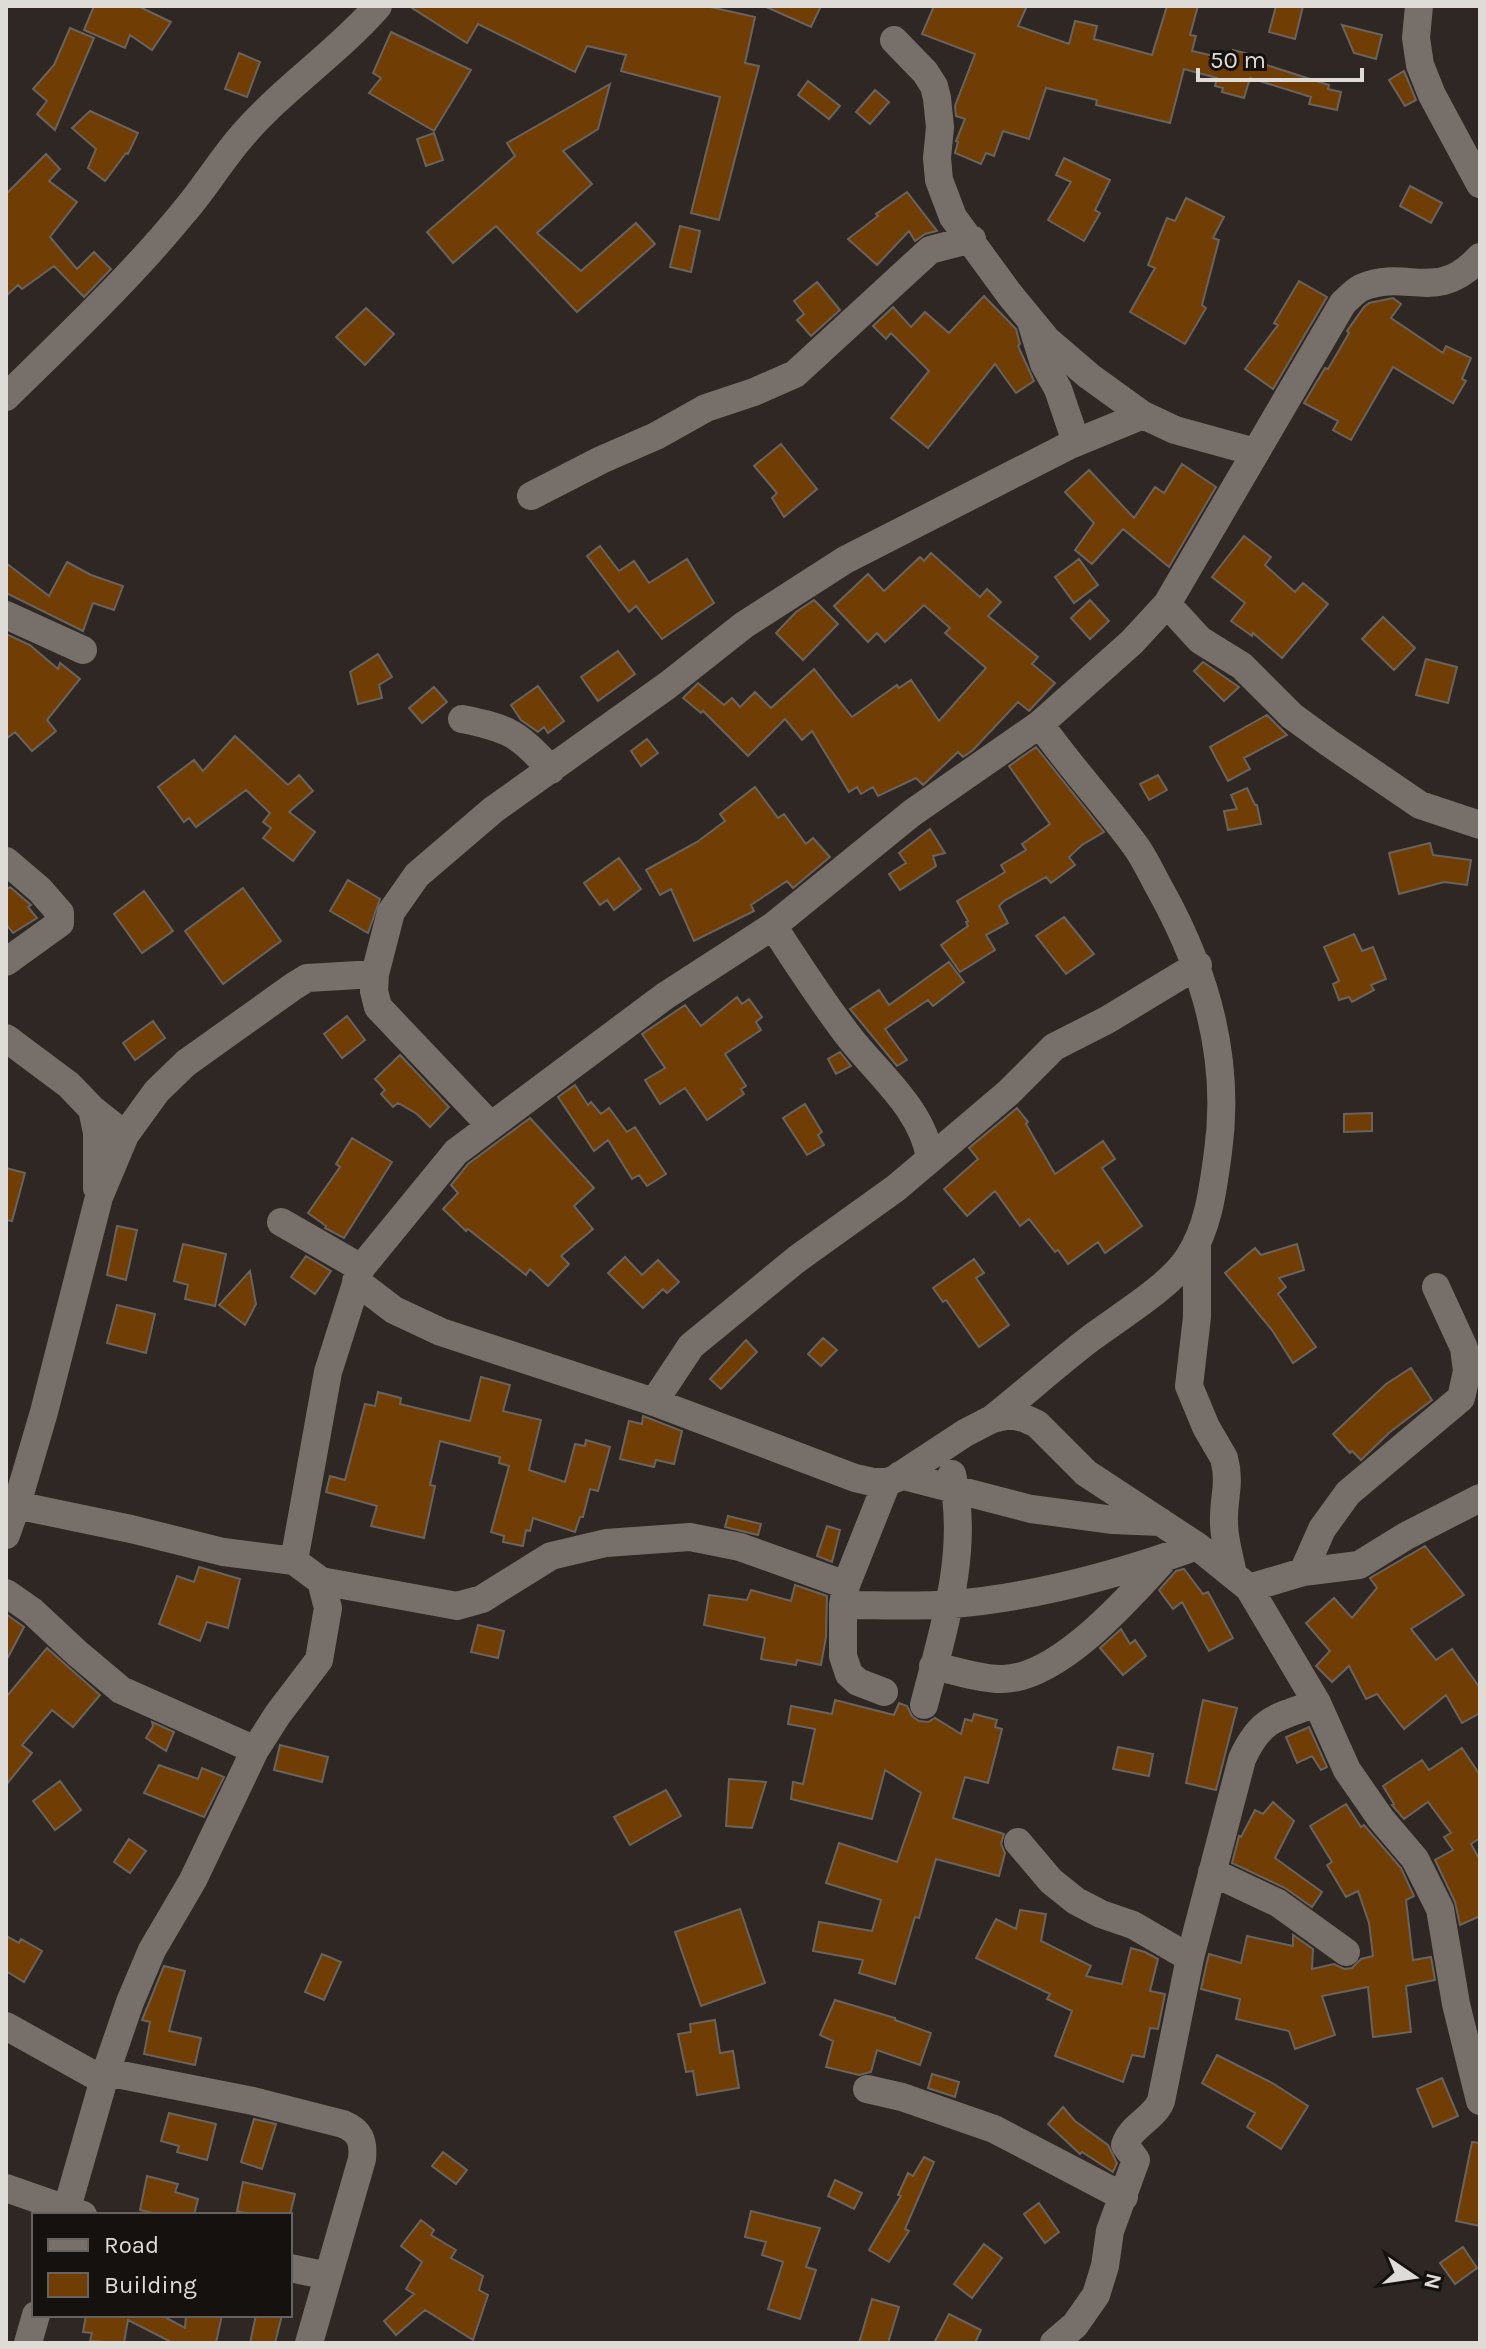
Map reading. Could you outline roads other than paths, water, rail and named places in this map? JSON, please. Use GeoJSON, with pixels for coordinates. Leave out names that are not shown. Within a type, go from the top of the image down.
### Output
{"type":"FeatureCollection","features":[{"type":"Feature","properties":{"kind":"street"},"geometry":{"type":"LineString","coordinates":[[6,397],[100,305],[183,214],[242,135],[313,66],[365,22],[378,6]]}},
{"type":"Feature","properties":{"kind":"street"},"geometry":{"type":"LineString","coordinates":[[1419,6],[1416,38],[1420,65],[1432,95],[1480,184]]}},
{"type":"Feature","properties":{"kind":"street"},"geometry":{"type":"LineString","coordinates":[[894,40],[934,86],[940,127],[937,158],[939,180],[953,217],[1047,340],[1143,415],[1175,430],[1255,452]]}},
{"type":"Feature","properties":{"kind":"street"},"geometry":{"type":"LineString","coordinates":[[531,496],[656,436],[706,408],[795,374],[930,250],[972,239]]}},
{"type":"Feature","properties":{"kind":"street"},"geometry":{"type":"LineString","coordinates":[[294,1561],[328,1372],[359,1274],[456,1152],[665,996],[773,926],[912,813],[1040,724],[1132,642],[1167,604],[1343,303],[1360,288],[1383,282],[1442,283],[1466,272],[1480,257]]}},
{"type":"Feature","properties":{"kind":"street"},"geometry":{"type":"LineString","coordinates":[[1031,321],[1044,364],[1058,389],[1076,442]]}},
{"type":"Feature","properties":{"kind":"street"},"geometry":{"type":"LineString","coordinates":[[490,1125],[378,1007],[374,991],[375,974],[391,912],[417,875],[493,810],[668,685],[744,625],[845,560],[1076,442],[1143,415]]}},
{"type":"Feature","properties":{"kind":"street"},"geometry":{"type":"LineString","coordinates":[[1167,604],[1200,640],[1242,666],[1292,716],[1329,743],[1420,805],[1480,825]]}},
{"type":"Feature","properties":{"kind":"street"},"geometry":{"type":"LineString","coordinates":[[6,615],[83,650]]}},
{"type":"Feature","properties":{"kind":"street"},"geometry":{"type":"LineString","coordinates":[[462,719],[512,732],[528,744],[551,770]]}},
{"type":"Feature","properties":{"kind":"street"},"geometry":{"type":"LineString","coordinates":[[884,1692],[858,1682],[849,1674],[843,1656],[844,1595],[894,1479],[992,1419],[1046,1373],[1170,1278],[1188,1258],[1197,1241],[1212,1198],[1222,1124],[1215,1022],[1198,965],[1139,852],[1067,763],[1040,724]]}},
{"type":"Feature","properties":{"kind":"street"},"geometry":{"type":"LineString","coordinates":[[6,861],[40,890],[60,913],[60,923],[6,962]]}},
{"type":"Feature","properties":{"kind":"street"},"geometry":{"type":"LineString","coordinates":[[773,926],[841,1025],[916,1119],[928,1140],[930,1159]]}},
{"type":"Feature","properties":{"kind":"street"},"geometry":{"type":"LineString","coordinates":[[654,1402],[691,1346],[797,1259],[896,1188],[1008,1093],[1054,1047],[1107,1020],[1198,965]]}},
{"type":"Feature","properties":{"kind":"street"},"geometry":{"type":"LineString","coordinates":[[6,1535],[12,1504],[98,1204],[125,1135],[157,1091],[186,1063],[294,986],[307,978],[375,974]]}},
{"type":"Feature","properties":{"kind":"street"},"geometry":{"type":"LineString","coordinates":[[6,1038],[69,1085],[92,1109],[125,1135]]}},
{"type":"Feature","properties":{"kind":"street"},"geometry":{"type":"LineString","coordinates":[[92,1109],[97,1133],[98,1204]]}},
{"type":"Feature","properties":{"kind":"street"},"geometry":{"type":"LineString","coordinates":[[281,1222],[359,1274],[394,1310],[441,1332],[654,1402],[855,1478],[894,1479],[955,1488],[1031,1509],[1113,1520],[1162,1522]]}},
{"type":"Feature","properties":{"kind":"street"},"geometry":{"type":"LineString","coordinates":[[1197,1241],[1197,1317],[1189,1386],[1227,1468],[1229,1484],[1224,1504],[1224,1528],[1241,1582],[1317,1703],[1347,1770],[1381,1819],[1415,1859],[1440,1909],[1456,2004],[1480,2101]]}},
{"type":"Feature","properties":{"kind":"street"},"geometry":{"type":"LineString","coordinates":[[1303,1572],[1322,1529],[1348,1493],[1461,1398],[1467,1371],[1464,1348],[1436,1287]]}},
{"type":"Feature","properties":{"kind":"street"},"geometry":{"type":"LineString","coordinates":[[992,1419],[1009,1415],[1037,1424],[1086,1473],[1197,1546],[1241,1582],[1359,1565],[1406,1536],[1480,1498]]}},
{"type":"Feature","properties":{"kind":"street"},"geometry":{"type":"LineString","coordinates":[[924,1705],[949,1605],[959,1547],[955,1488],[945,1446]]}},
{"type":"Feature","properties":{"kind":"street"},"geometry":{"type":"LineString","coordinates":[[12,1504],[223,1552],[294,1561],[321,1581],[457,1606],[482,1599],[551,1556],[606,1543],[690,1537],[740,1547],[844,1595],[949,1605],[1081,1581],[1197,1546]]}},
{"type":"Feature","properties":{"kind":"street"},"geometry":{"type":"LineString","coordinates":[[933,1666],[1001,1680],[1042,1670],[1060,1660],[1122,1605],[1167,1557]]}},
{"type":"Feature","properties":{"kind":"street"},"geometry":{"type":"LineString","coordinates":[[6,2188],[71,2213],[105,2076],[130,2002],[152,1950],[193,1880],[255,1750],[319,1660],[328,1608],[321,1581]]}},
{"type":"Feature","properties":{"kind":"street"},"geometry":{"type":"LineString","coordinates":[[6,1593],[32,1611],[121,1690],[255,1750]]}},
{"type":"Feature","properties":{"kind":"street"},"geometry":{"type":"LineString","coordinates":[[1054,2343],[1075,2325],[1096,2295],[1105,2266],[1110,2231],[1136,2160],[1125,2145],[1133,2129],[1156,2111],[1161,2101],[1190,1958],[1242,1759],[1260,1727],[1317,1703]]}},
{"type":"Feature","properties":{"kind":"street"},"geometry":{"type":"LineString","coordinates":[[1018,1842],[1051,1881],[1076,1901],[1133,1925],[1190,1958]]}},
{"type":"Feature","properties":{"kind":"street"},"geometry":{"type":"LineString","coordinates":[[1212,1872],[1278,1903],[1346,1952]]}},
{"type":"Feature","properties":{"kind":"street"},"geometry":{"type":"LineString","coordinates":[[6,2026],[105,2076],[253,2101],[353,2128],[364,2145],[362,2159],[309,2343]]}},
{"type":"Feature","properties":{"kind":"street"},"geometry":{"type":"LineString","coordinates":[[867,2089],[902,2097],[994,2129],[1124,2197]]}},
{"type":"Feature","properties":{"kind":"street"},"geometry":{"type":"LineString","coordinates":[[292,2268],[328,2276]]}},
{"type":"Feature","properties":{"kind":"street"},"geometry":{"type":"LineString","coordinates":[[28,2343],[35,2317]]}}]}
